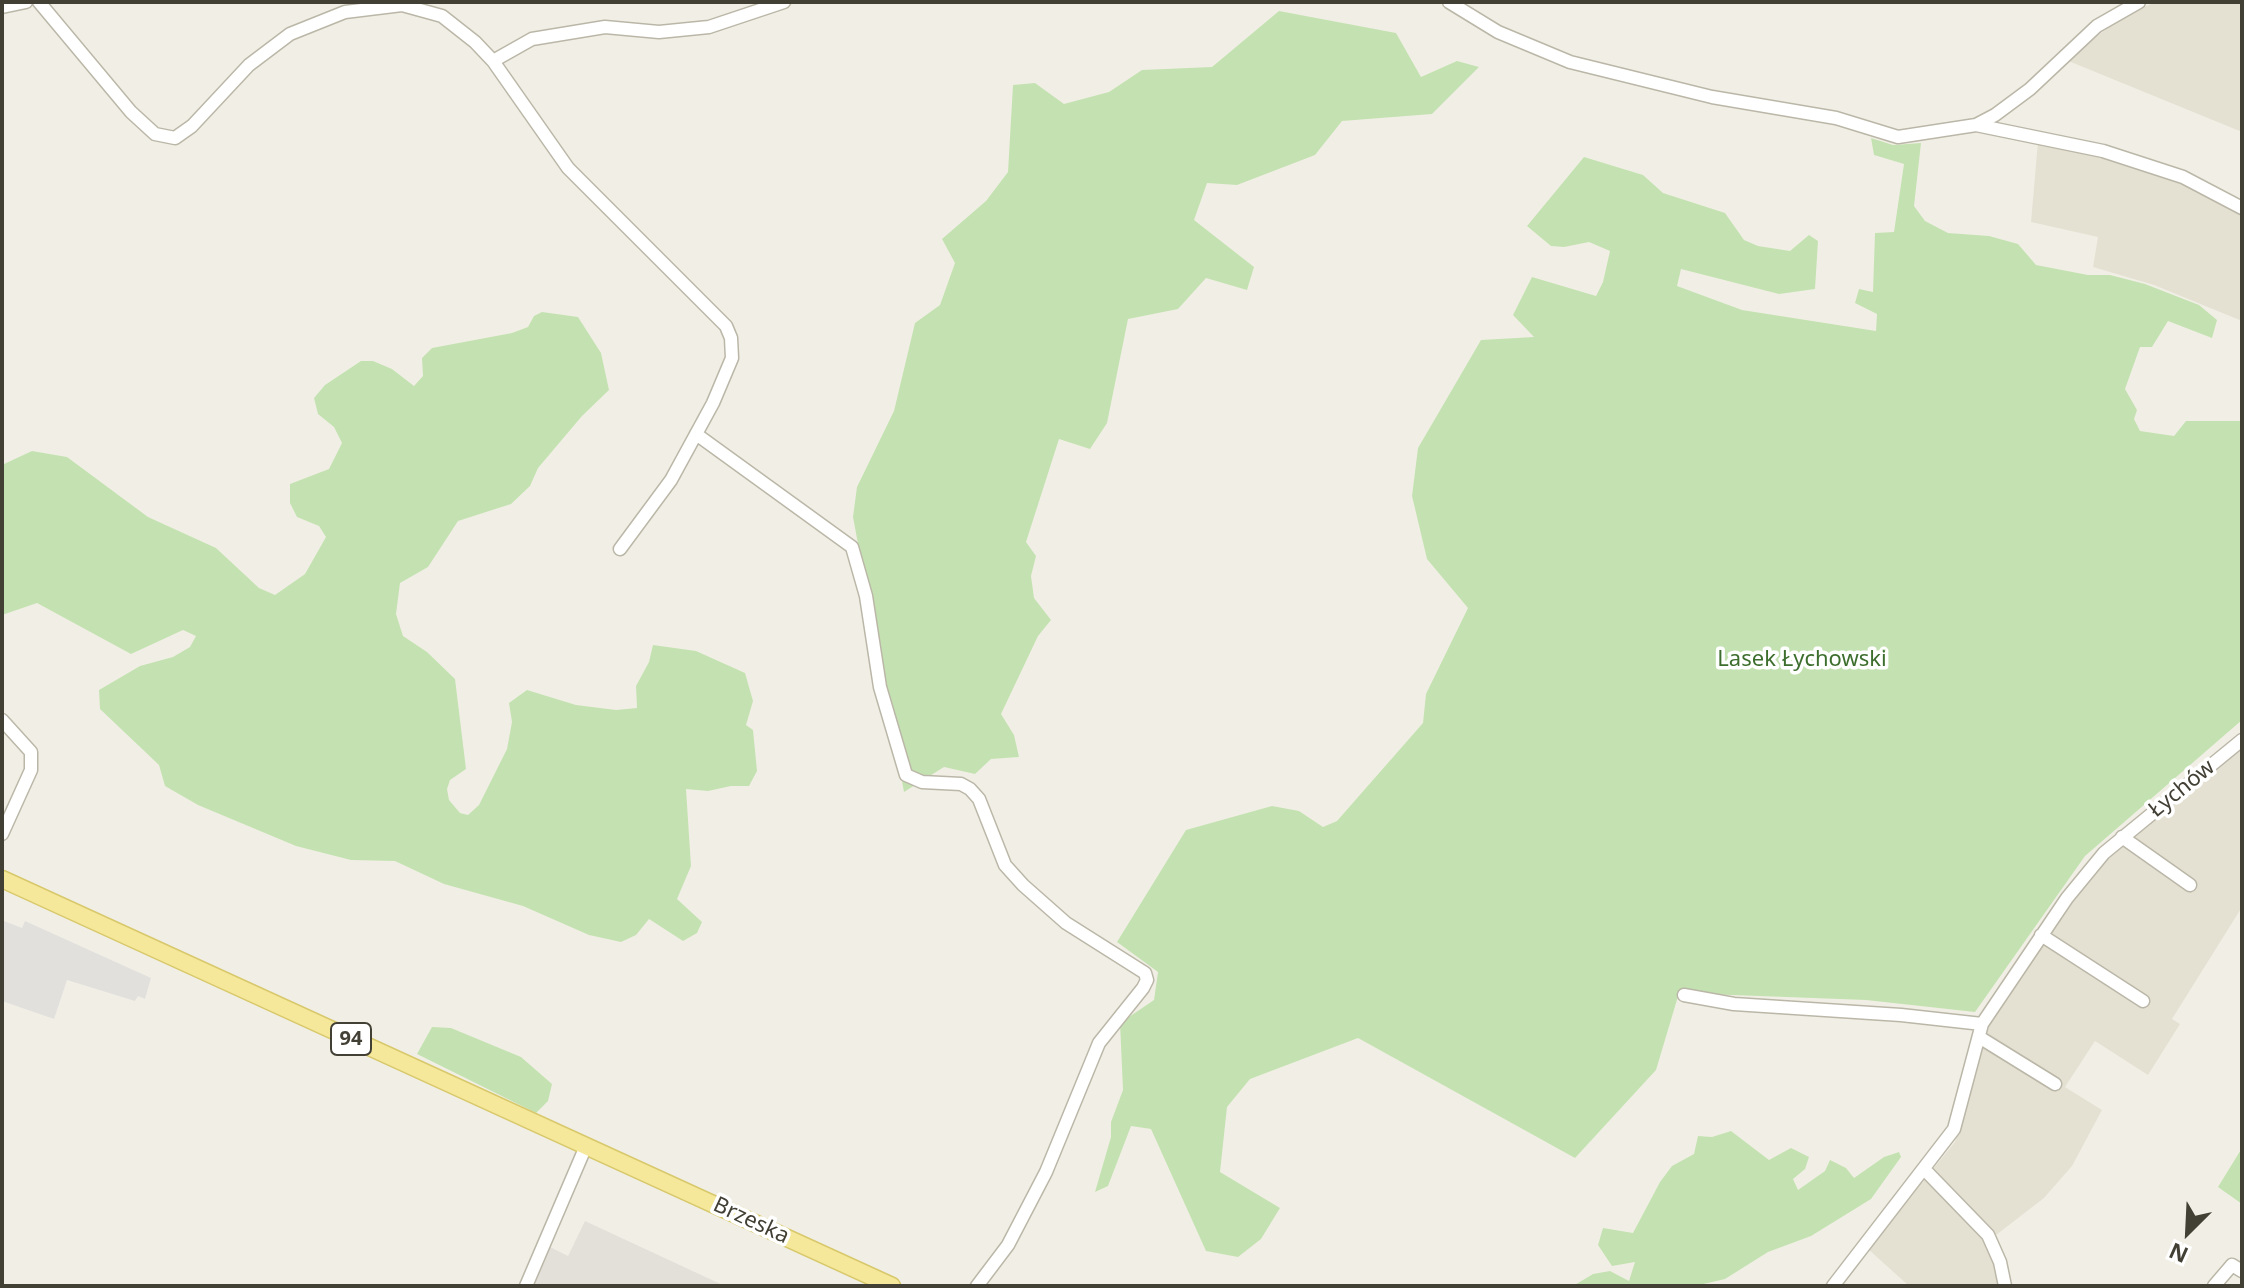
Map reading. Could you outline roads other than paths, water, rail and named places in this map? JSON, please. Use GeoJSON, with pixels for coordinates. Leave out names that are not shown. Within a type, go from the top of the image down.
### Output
{"type":"FeatureCollection","features":[{"type":"Feature","properties":{"kind":"main road","name":"94"},"geometry":{"type":"LineString","coordinates":[[2,879],[586,1146]]}},
{"type":"Feature","properties":{"kind":"main road","name":"Brzeska"},"geometry":{"type":"LineString","coordinates":[[586,1146],[892,1286]]}},
{"type":"Feature","properties":{"kind":"street"},"geometry":{"type":"LineString","coordinates":[[2,7],[26,2]]}},
{"type":"Feature","properties":{"kind":"street"},"geometry":{"type":"LineString","coordinates":[[39,2],[131,112],[155,134],[175,138],[192,126],[249,65],[290,34],[345,12],[402,5],[442,16],[493,61],[568,168],[726,326],[731,338],[732,358],[696,434],[671,480],[620,549]]}},
{"type":"Feature","properties":{"kind":"street"},"geometry":{"type":"LineString","coordinates":[[493,61],[532,39],[605,27],[659,32],[709,27],[784,2]]}},
{"type":"Feature","properties":{"kind":"street"},"geometry":{"type":"LineString","coordinates":[[1449,2],[1478,21],[1551,56],[1712,97],[1836,118],[1875,133],[1898,137],[1976,125],[1995,115],[2045,75],[2097,26],[2139,2]]}},
{"type":"Feature","properties":{"kind":"street"},"geometry":{"type":"LineString","coordinates":[[1976,125],[2103,151],[2183,177],[2242,208]]}},
{"type":"Feature","properties":{"kind":"street"},"geometry":{"type":"LineString","coordinates":[[696,434],[852,547],[866,596],[880,687],[906,775],[922,782],[961,784],[970,789],[979,799],[1005,865],[1023,885],[1066,923],[1145,973],[1147,980],[1143,988],[1099,1043],[1046,1172],[1008,1245],[977,1286]]}},
{"type":"Feature","properties":{"kind":"street"},"geometry":{"type":"LineString","coordinates":[[2,720],[31,752],[31,770],[2,834]]}},
{"type":"Feature","properties":{"kind":"street","name":"Łychów"},"geometry":{"type":"LineString","coordinates":[[1833,1286],[1954,1129],[1980,1031],[2041,935],[2088,870],[2122,837],[2242,740]]}},
{"type":"Feature","properties":{"kind":"street"},"geometry":{"type":"LineString","coordinates":[[2122,837],[2190,885]]}},
{"type":"Feature","properties":{"kind":"street"},"geometry":{"type":"LineString","coordinates":[[2041,935],[2143,1001]]}},
{"type":"Feature","properties":{"kind":"street"},"geometry":{"type":"LineString","coordinates":[[1684,995],[1734,1004],[1980,1031],[2055,1084]]}},
{"type":"Feature","properties":{"kind":"street"},"geometry":{"type":"LineString","coordinates":[[526,1286],[586,1146]]}},
{"type":"Feature","properties":{"kind":"street"},"geometry":{"type":"LineString","coordinates":[[1924,1169],[1988,1235],[2000,1262],[2005,1286]]}},
{"type":"Feature","properties":{"kind":"street"},"geometry":{"type":"LineString","coordinates":[[2214,1286],[2232,1265],[2242,1271]]}},
{"type":"Feature","properties":{"kind":"park label","name":"Lasek Łychowski"},"geometry":{"type":"Point","coordinates":[1802,660]}}]}
